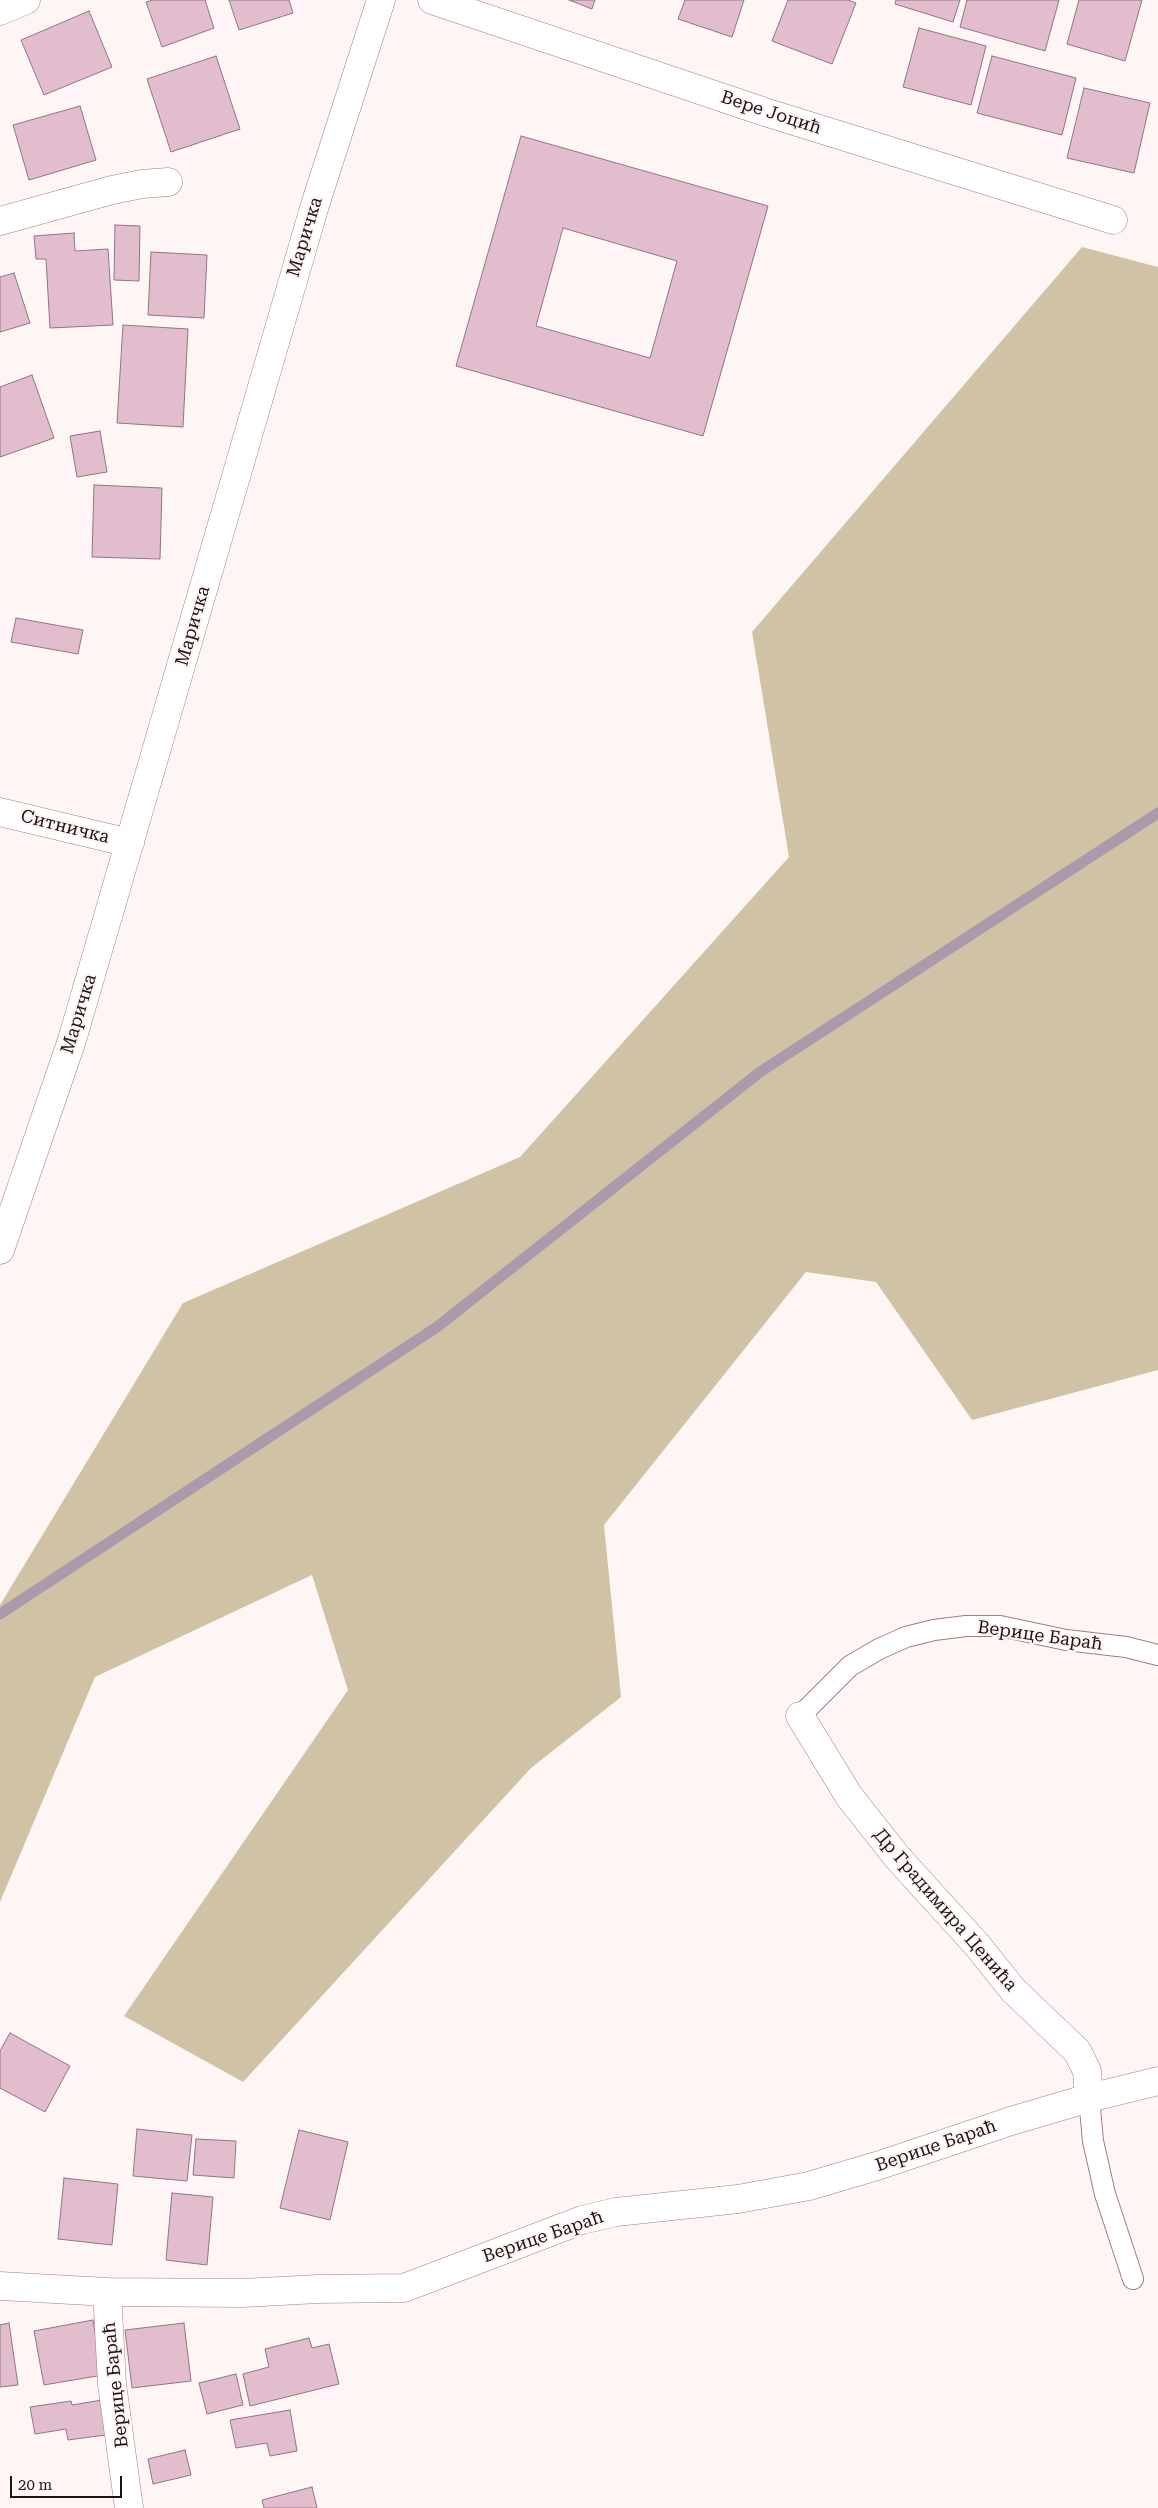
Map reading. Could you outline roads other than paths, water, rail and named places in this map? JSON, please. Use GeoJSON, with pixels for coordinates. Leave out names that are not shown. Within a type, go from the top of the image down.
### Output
{"type":"FeatureCollection","features":[{"type":"Feature","properties":{"kind":"street"},"geometry":{"type":"LineString","coordinates":[[0,11],[26,0]]}},
{"type":"Feature","properties":{"kind":"street","name":"Маричка"},"geometry":{"type":"LineString","coordinates":[[0,1250],[72,1040],[314,205],[382,0]]}},
{"type":"Feature","properties":{"kind":"street","name":"Вере Јоцић"},"geometry":{"type":"LineString","coordinates":[[432,0],[768,113],[1113,220]]}},
{"type":"Feature","properties":{"kind":"street"},"geometry":{"type":"LineString","coordinates":[[0,221],[112,190],[142,184],[168,182]]}},
{"type":"Feature","properties":{"kind":"street","name":"Ситничка"},"geometry":{"type":"LineString","coordinates":[[0,812],[130,843]]}},
{"type":"Feature","properties":{"kind":"street","name":"Др Градимира Ценића"},"geometry":{"type":"LineString","coordinates":[[800,1716],[849,1796],[897,1857],[978,1945],[1013,1990],[1077,2051],[1087,2071],[1089,2098]]}},
{"type":"Feature","properties":{"kind":"street","name":"Верице Бараћ"},"geometry":{"type":"LineString","coordinates":[[0,2286],[107,2292],[243,2294],[318,2289],[404,2288],[582,2220],[616,2212],[738,2199],[809,2186],[1089,2098],[1158,2081]]}},
{"type":"Feature","properties":{"kind":"street","name":"Верице Бараћ"},"geometry":{"type":"LineString","coordinates":[[107,2292],[112,2384],[130,2508]]}},
{"type":"Feature","properties":{"kind":"lane","name":"Верице Бараћ"},"geometry":{"type":"LineString","coordinates":[[800,1716],[850,1666],[879,1648],[906,1637],[934,1630],[966,1626],[1000,1626],[1066,1640],[1126,1647],[1158,1655]]}},
{"type":"Feature","properties":{"kind":"lane"},"geometry":{"type":"LineString","coordinates":[[1089,2098],[1093,2141],[1105,2194],[1133,2279]]}},
{"type":"Feature","properties":{"kind":"waterway"},"geometry":{"type":"LineString","coordinates":[[0,1614],[437,1327],[760,1072],[1158,813]]}}]}
